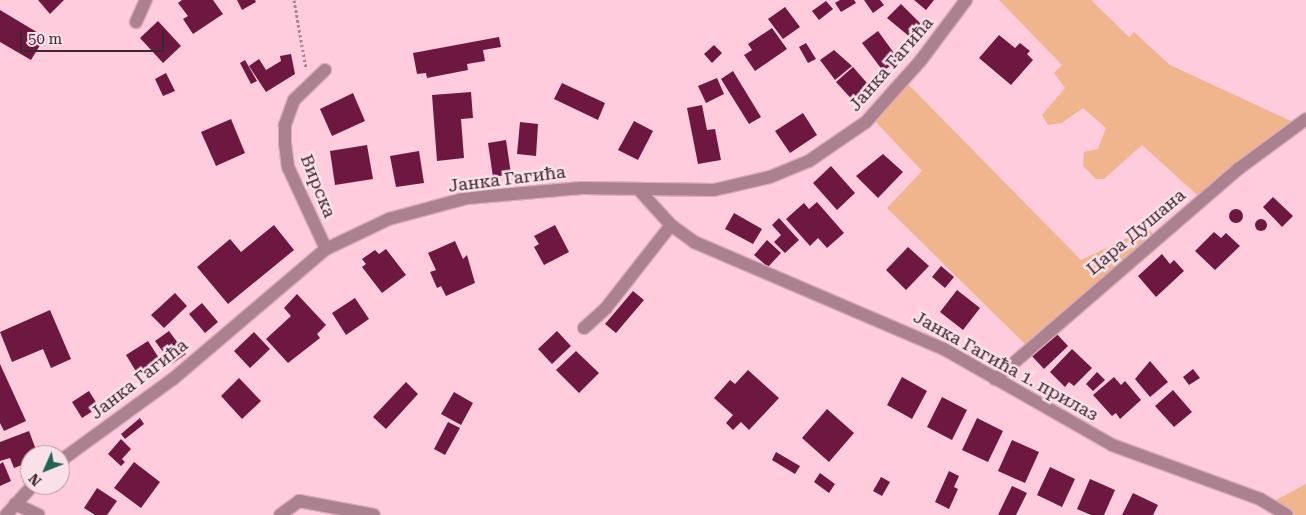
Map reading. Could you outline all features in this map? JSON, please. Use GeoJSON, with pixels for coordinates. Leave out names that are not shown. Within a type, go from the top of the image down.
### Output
{"type":"FeatureCollection","features":[{"type":"Feature","properties":{"kind":"street"},"geometry":{"type":"LineString","coordinates":[[136,22],[146,0]]}},
{"type":"Feature","properties":{"kind":"street","name":"Јанка Гагића"},"geometry":{"type":"LineString","coordinates":[[70,454],[173,379],[326,248],[388,219],[467,198],[582,188],[714,190],[742,186],[809,160],[866,122],[921,60],[966,0]]}},
{"type":"Feature","properties":{"kind":"street","name":"Вирска"},"geometry":{"type":"LineString","coordinates":[[324,70],[292,106],[285,125],[285,144],[288,168],[326,248]]}},
{"type":"Feature","properties":{"kind":"street","name":"Цара Душана"},"geometry":{"type":"LineString","coordinates":[[995,378],[1238,169],[1306,119]]}},
{"type":"Feature","properties":{"kind":"street","name":"Јанка Гагића 1. прилаз"},"geometry":{"type":"LineString","coordinates":[[639,190],[671,225],[694,242],[896,326],[995,378],[1112,445],[1260,499],[1287,515]]}},
{"type":"Feature","properties":{"kind":"street"},"geometry":{"type":"LineString","coordinates":[[584,328],[606,308],[671,225]]}},
{"type":"Feature","properties":{"kind":"street"},"geometry":{"type":"LineString","coordinates":[[6,515],[24,495]]}},
{"type":"Feature","properties":{"kind":"street"},"geometry":{"type":"LineString","coordinates":[[280,515],[299,501],[374,515]]}},
{"type":"Feature","properties":{"kind":"street"},"geometry":{"type":"LineString","coordinates":[[15,504],[39,515]]}},
{"type":"Feature","properties":{"kind":"path"},"geometry":{"type":"LineString","coordinates":[[294,0],[310,84]]}},
{"type":"Feature","properties":{"kind":"shaded area"},"geometry":{"type":"Polygon","coordinates":[[[999,0],[1091,0],[1129,37],[1134,32],[1170,65],[1306,128],[1252,165],[1206,203],[1142,145],[1104,179],[1096,179],[1083,166],[1084,152],[1098,149],[1106,128],[1083,108],[1062,123],[1048,125],[1042,115],[1065,88],[1054,73],[1062,65],[999,0]]]}},
{"type":"Feature","properties":{"kind":"shaded area"},"geometry":{"type":"Polygon","coordinates":[[[907,83],[1081,260],[1148,228],[1160,241],[1030,349],[887,208],[922,171],[875,121],[907,83]]]}},
{"type":"Feature","properties":{"kind":"shaded area"},"geometry":{"type":"Polygon","coordinates":[[[1306,484],[1306,515],[1295,515],[1276,500],[1306,484]]]}},
{"type":"Feature","properties":{"kind":"building"},"geometry":{"type":"Polygon","coordinates":[[[38,0],[64,0],[50,14],[38,0]]]}},
{"type":"Feature","properties":{"kind":"building"},"geometry":{"type":"Polygon","coordinates":[[[182,0],[213,0],[223,14],[193,34],[183,19],[188,16],[178,3],[182,0]]]}},
{"type":"Feature","properties":{"kind":"building"},"geometry":{"type":"Polygon","coordinates":[[[237,0],[255,0],[256,2],[242,10],[237,0]]]}},
{"type":"Feature","properties":{"kind":"building"},"geometry":{"type":"Polygon","coordinates":[[[840,0],[854,0],[856,3],[841,12],[835,3],[840,0]]]}},
{"type":"Feature","properties":{"kind":"building"},"geometry":{"type":"Polygon","coordinates":[[[864,0],[880,0],[884,5],[873,13],[864,0]]]}},
{"type":"Feature","properties":{"kind":"building"},"geometry":{"type":"Polygon","coordinates":[[[914,0],[934,0],[926,10],[914,0]]]}},
{"type":"Feature","properties":{"kind":"building"},"geometry":{"type":"Polygon","coordinates":[[[826,1],[833,9],[819,20],[812,11],[826,1]]]}},
{"type":"Feature","properties":{"kind":"building"},"geometry":{"type":"Polygon","coordinates":[[[901,4],[922,25],[910,37],[887,18],[901,4]]]}},
{"type":"Feature","properties":{"kind":"building"},"geometry":{"type":"Polygon","coordinates":[[[785,7],[800,27],[783,39],[768,19],[785,7]]]}},
{"type":"Feature","properties":{"kind":"building"},"geometry":{"type":"Polygon","coordinates":[[[0,10],[45,37],[31,60],[0,42],[0,10]]]}},
{"type":"Feature","properties":{"kind":"building"},"geometry":{"type":"Polygon","coordinates":[[[158,21],[181,46],[163,63],[140,38],[158,21]]]}},
{"type":"Feature","properties":{"kind":"building"},"geometry":{"type":"Polygon","coordinates":[[[772,28],[787,49],[755,71],[744,55],[752,50],[748,44],[772,28]]]}},
{"type":"Feature","properties":{"kind":"building"},"geometry":{"type":"Polygon","coordinates":[[[878,31],[899,60],[883,71],[862,43],[878,31]]]}},
{"type":"Feature","properties":{"kind":"building"},"geometry":{"type":"Polygon","coordinates":[[[999,35],[1015,48],[1020,43],[1030,51],[1027,54],[1033,60],[1011,85],[979,58],[999,35]]]}},
{"type":"Feature","properties":{"kind":"building"},"geometry":{"type":"Polygon","coordinates":[[[499,37],[501,47],[483,50],[485,61],[467,64],[468,70],[427,78],[426,73],[417,74],[413,53],[499,37]]]}},
{"type":"Feature","properties":{"kind":"building"},"geometry":{"type":"Polygon","coordinates":[[[806,43],[816,59],[808,63],[799,47],[806,43]]]}},
{"type":"Feature","properties":{"kind":"building"},"geometry":{"type":"Polygon","coordinates":[[[714,45],[722,53],[712,63],[704,54],[714,45]]]}},
{"type":"Feature","properties":{"kind":"building"},"geometry":{"type":"Polygon","coordinates":[[[834,50],[852,66],[835,80],[820,60],[834,50]]]}},
{"type":"Feature","properties":{"kind":"building"},"geometry":{"type":"Polygon","coordinates":[[[291,54],[295,74],[266,92],[249,66],[259,59],[266,70],[281,61],[280,56],[291,54]]]}},
{"type":"Feature","properties":{"kind":"building"},"geometry":{"type":"Polygon","coordinates":[[[245,60],[257,81],[251,84],[240,63],[245,60]]]}},
{"type":"Feature","properties":{"kind":"building"},"geometry":{"type":"Polygon","coordinates":[[[853,67],[867,83],[862,88],[868,95],[857,105],[836,82],[853,67]]]}},
{"type":"Feature","properties":{"kind":"building"},"geometry":{"type":"Polygon","coordinates":[[[733,71],[761,117],[749,124],[721,79],[733,71]]]}},
{"type":"Feature","properties":{"kind":"building"},"geometry":{"type":"Polygon","coordinates":[[[166,73],[175,91],[163,96],[155,79],[166,73]]]}},
{"type":"Feature","properties":{"kind":"building"},"geometry":{"type":"Polygon","coordinates":[[[717,78],[724,94],[706,103],[698,86],[717,78]]]}},
{"type":"Feature","properties":{"kind":"building"},"geometry":{"type":"Polygon","coordinates":[[[562,83],[605,103],[598,120],[554,99],[562,83]]]}},
{"type":"Feature","properties":{"kind":"building"},"geometry":{"type":"Polygon","coordinates":[[[471,92],[473,118],[461,119],[464,158],[437,161],[432,95],[471,92]]]}},
{"type":"Feature","properties":{"kind":"building"},"geometry":{"type":"Polygon","coordinates":[[[353,93],[365,121],[332,136],[320,109],[353,93]]]}},
{"type":"Feature","properties":{"kind":"building"},"geometry":{"type":"Polygon","coordinates":[[[702,105],[707,130],[715,129],[721,160],[698,164],[687,108],[702,105]]]}},
{"type":"Feature","properties":{"kind":"building"},"geometry":{"type":"Polygon","coordinates":[[[803,113],[817,135],[790,153],[775,131],[803,113]]]}},
{"type":"Feature","properties":{"kind":"building"},"geometry":{"type":"Polygon","coordinates":[[[231,119],[245,153],[216,166],[201,132],[231,119]]]}},
{"type":"Feature","properties":{"kind":"building"},"geometry":{"type":"Polygon","coordinates":[[[634,121],[653,131],[638,160],[618,150],[634,121]]]}},
{"type":"Feature","properties":{"kind":"building"},"geometry":{"type":"Polygon","coordinates":[[[520,122],[538,124],[536,156],[517,154],[520,122]]]}},
{"type":"Feature","properties":{"kind":"building"},"geometry":{"type":"Polygon","coordinates":[[[506,140],[511,174],[493,177],[488,143],[506,140]]]}},
{"type":"Feature","properties":{"kind":"building"},"geometry":{"type":"Polygon","coordinates":[[[367,145],[373,179],[335,185],[330,151],[367,145]]]}},
{"type":"Feature","properties":{"kind":"building"},"geometry":{"type":"Polygon","coordinates":[[[419,151],[424,183],[396,187],[390,156],[419,151]]]}},
{"type":"Feature","properties":{"kind":"building"},"geometry":{"type":"Polygon","coordinates":[[[883,154],[903,172],[878,198],[856,176],[883,154]]]}},
{"type":"Feature","properties":{"kind":"building"},"geometry":{"type":"Polygon","coordinates":[[[831,166],[855,193],[837,210],[813,183],[831,166]]]}},
{"type":"Feature","properties":{"kind":"building"},"geometry":{"type":"Polygon","coordinates":[[[1273,197],[1293,216],[1282,227],[1263,207],[1273,197]]]}},
{"type":"Feature","properties":{"kind":"building"},"geometry":{"type":"Polygon","coordinates":[[[817,202],[844,233],[827,248],[818,238],[810,246],[786,219],[804,203],[809,209],[817,202]]]}},
{"type":"Feature","properties":{"kind":"building"},"geometry":{"type":"Polygon","coordinates":[[[1236,209],[1241,211],[1243,216],[1241,221],[1236,223],[1231,221],[1229,216],[1231,211],[1236,209]]]}},
{"type":"Feature","properties":{"kind":"building"},"geometry":{"type":"Polygon","coordinates":[[[734,213],[762,229],[753,244],[725,229],[734,213]]]}},
{"type":"Feature","properties":{"kind":"building"},"geometry":{"type":"Polygon","coordinates":[[[779,218],[799,240],[785,253],[774,242],[781,235],[772,225],[779,218]]]}},
{"type":"Feature","properties":{"kind":"building"},"geometry":{"type":"Polygon","coordinates":[[[1261,219],[1267,225],[1261,231],[1255,225],[1261,219]]]}},
{"type":"Feature","properties":{"kind":"building"},"geometry":{"type":"Polygon","coordinates":[[[274,225],[294,250],[228,304],[197,267],[230,239],[241,252],[274,225]]]}},
{"type":"Feature","properties":{"kind":"building"},"geometry":{"type":"Polygon","coordinates":[[[555,225],[569,252],[544,265],[534,247],[539,244],[534,236],[555,225]]]}},
{"type":"Feature","properties":{"kind":"building"},"geometry":{"type":"Polygon","coordinates":[[[1214,232],[1221,238],[1226,233],[1240,246],[1215,270],[1195,251],[1214,232]]]}},
{"type":"Feature","properties":{"kind":"building"},"geometry":{"type":"Polygon","coordinates":[[[767,240],[781,253],[768,267],[754,255],[767,240]]]}},
{"type":"Feature","properties":{"kind":"building"},"geometry":{"type":"Polygon","coordinates":[[[455,241],[463,259],[467,255],[475,283],[446,296],[441,286],[437,288],[430,272],[436,270],[428,253],[455,241]]]}},
{"type":"Feature","properties":{"kind":"building"},"geometry":{"type":"Polygon","coordinates":[[[908,247],[929,266],[906,290],[886,270],[908,247]]]}},
{"type":"Feature","properties":{"kind":"building"},"geometry":{"type":"Polygon","coordinates":[[[386,249],[406,275],[382,293],[362,267],[366,264],[362,259],[375,250],[379,254],[386,249]]]}},
{"type":"Feature","properties":{"kind":"building"},"geometry":{"type":"Polygon","coordinates":[[[1162,254],[1170,264],[1174,260],[1184,271],[1156,297],[1138,276],[1162,254]]]}},
{"type":"Feature","properties":{"kind":"building"},"geometry":{"type":"Polygon","coordinates":[[[941,266],[954,277],[945,288],[932,277],[941,266]]]}},
{"type":"Feature","properties":{"kind":"building"},"geometry":{"type":"Polygon","coordinates":[[[957,290],[980,308],[963,330],[940,312],[957,290]]]}},
{"type":"Feature","properties":{"kind":"building"},"geometry":{"type":"Polygon","coordinates":[[[633,291],[644,300],[616,333],[605,324],[633,291]]]}},
{"type":"Feature","properties":{"kind":"building"},"geometry":{"type":"Polygon","coordinates":[[[175,293],[187,306],[164,328],[151,315],[175,293]]]}},
{"type":"Feature","properties":{"kind":"building"},"geometry":{"type":"Polygon","coordinates":[[[297,294],[326,325],[317,334],[320,338],[288,363],[266,339],[291,316],[284,308],[297,294]]]}},
{"type":"Feature","properties":{"kind":"building"},"geometry":{"type":"Polygon","coordinates":[[[355,298],[369,319],[346,335],[332,313],[355,298]]]}},
{"type":"Feature","properties":{"kind":"building"},"geometry":{"type":"Polygon","coordinates":[[[202,303],[218,322],[205,333],[189,314],[202,303]]]}},
{"type":"Feature","properties":{"kind":"building"},"geometry":{"type":"Polygon","coordinates":[[[50,310],[71,359],[51,368],[43,349],[12,362],[0,332],[50,310]]]}},
{"type":"Feature","properties":{"kind":"building"},"geometry":{"type":"Polygon","coordinates":[[[169,331],[186,354],[172,364],[155,341],[169,331]]]}},
{"type":"Feature","properties":{"kind":"building"},"geometry":{"type":"Polygon","coordinates":[[[557,331],[571,346],[552,364],[538,349],[557,331]]]}},
{"type":"Feature","properties":{"kind":"building"},"geometry":{"type":"Polygon","coordinates":[[[254,332],[270,349],[250,368],[234,351],[254,332]]]}},
{"type":"Feature","properties":{"kind":"building"},"geometry":{"type":"Polygon","coordinates":[[[1055,332],[1068,346],[1044,369],[1031,355],[1055,332]]]}},
{"type":"Feature","properties":{"kind":"building"},"geometry":{"type":"Polygon","coordinates":[[[148,341],[164,366],[146,378],[142,371],[137,373],[126,355],[148,341]]]}},
{"type":"Feature","properties":{"kind":"building"},"geometry":{"type":"Polygon","coordinates":[[[1072,349],[1092,368],[1074,386],[1069,382],[1065,387],[1050,372],[1072,349]]]}},
{"type":"Feature","properties":{"kind":"building"},"geometry":{"type":"Polygon","coordinates":[[[576,351],[599,373],[579,393],[556,370],[576,351]]]}},
{"type":"Feature","properties":{"kind":"building"},"geometry":{"type":"Polygon","coordinates":[[[1150,361],[1168,382],[1150,397],[1135,379],[1150,361]]]}},
{"type":"Feature","properties":{"kind":"building"},"geometry":{"type":"Polygon","coordinates":[[[0,364],[26,421],[4,431],[0,423],[0,364]]]}},
{"type":"Feature","properties":{"kind":"building"},"geometry":{"type":"Polygon","coordinates":[[[1193,369],[1200,378],[1189,385],[1183,377],[1193,369]]]}},
{"type":"Feature","properties":{"kind":"building"},"geometry":{"type":"Polygon","coordinates":[[[748,370],[779,398],[749,430],[741,422],[733,430],[726,423],[733,415],[714,398],[730,380],[735,384],[748,370]]]}},
{"type":"Feature","properties":{"kind":"building"},"geometry":{"type":"Polygon","coordinates":[[[1097,372],[1105,380],[1093,391],[1086,384],[1097,372]]]}},
{"type":"Feature","properties":{"kind":"building"},"geometry":{"type":"Polygon","coordinates":[[[902,377],[927,391],[912,419],[887,405],[902,377]]]}},
{"type":"Feature","properties":{"kind":"building"},"geometry":{"type":"Polygon","coordinates":[[[1114,377],[1121,385],[1125,381],[1141,400],[1120,419],[1116,413],[1112,416],[1093,395],[1114,377]]]}},
{"type":"Feature","properties":{"kind":"building"},"geometry":{"type":"Polygon","coordinates":[[[239,378],[261,401],[242,419],[221,396],[239,378]]]}},
{"type":"Feature","properties":{"kind":"building"},"geometry":{"type":"Polygon","coordinates":[[[406,382],[418,394],[386,429],[373,417],[406,382]]]}},
{"type":"Feature","properties":{"kind":"building"},"geometry":{"type":"Polygon","coordinates":[[[1173,390],[1192,412],[1174,427],[1155,406],[1173,390]]]}},
{"type":"Feature","properties":{"kind":"building"},"geometry":{"type":"Polygon","coordinates":[[[89,391],[99,407],[82,418],[72,402],[89,391]]]}},
{"type":"Feature","properties":{"kind":"building"},"geometry":{"type":"Polygon","coordinates":[[[454,392],[473,403],[461,425],[441,414],[454,392]]]}},
{"type":"Feature","properties":{"kind":"building"},"geometry":{"type":"Polygon","coordinates":[[[942,397],[967,410],[952,440],[927,427],[942,397]]]}},
{"type":"Feature","properties":{"kind":"building"},"geometry":{"type":"Polygon","coordinates":[[[827,409],[854,433],[829,462],[802,438],[827,409]]]}},
{"type":"Feature","properties":{"kind":"building"},"geometry":{"type":"Polygon","coordinates":[[[140,418],[144,424],[125,439],[121,434],[140,418]]]}},
{"type":"Feature","properties":{"kind":"building"},"geometry":{"type":"Polygon","coordinates":[[[977,418],[1003,431],[988,462],[962,450],[977,418]]]}},
{"type":"Feature","properties":{"kind":"building"},"geometry":{"type":"Polygon","coordinates":[[[448,422],[460,428],[445,455],[434,449],[448,422]]]}},
{"type":"Feature","properties":{"kind":"building"},"geometry":{"type":"Polygon","coordinates":[[[29,431],[34,445],[20,445],[20,466],[14,468],[10,458],[0,461],[0,442],[29,431]]]}},
{"type":"Feature","properties":{"kind":"building"},"geometry":{"type":"Polygon","coordinates":[[[121,439],[131,449],[122,459],[125,462],[121,466],[108,454],[121,439]]]}},
{"type":"Feature","properties":{"kind":"building"},"geometry":{"type":"Polygon","coordinates":[[[1012,440],[1039,452],[1025,483],[998,471],[1012,440]]]}},
{"type":"Feature","properties":{"kind":"building"},"geometry":{"type":"Polygon","coordinates":[[[776,452],[800,466],[795,474],[772,460],[776,452]]]}},
{"type":"Feature","properties":{"kind":"building"},"geometry":{"type":"Polygon","coordinates":[[[3,462],[11,481],[0,486],[0,464],[3,462]]]}},
{"type":"Feature","properties":{"kind":"building"},"geometry":{"type":"Polygon","coordinates":[[[134,462],[160,482],[141,508],[114,488],[134,462]]]}},
{"type":"Feature","properties":{"kind":"building"},"geometry":{"type":"Polygon","coordinates":[[[1050,467],[1075,479],[1062,507],[1037,495],[1050,467]]]}},
{"type":"Feature","properties":{"kind":"building"},"geometry":{"type":"Polygon","coordinates":[[[949,471],[959,476],[954,487],[958,489],[949,509],[935,502],[949,471]]]}},
{"type":"Feature","properties":{"kind":"building"},"geometry":{"type":"Polygon","coordinates":[[[820,473],[835,484],[829,493],[814,482],[820,473]]]}},
{"type":"Feature","properties":{"kind":"building"},"geometry":{"type":"Polygon","coordinates":[[[881,477],[890,482],[882,496],[873,491],[881,477]]]}},
{"type":"Feature","properties":{"kind":"building"},"geometry":{"type":"Polygon","coordinates":[[[1090,479],[1115,490],[1104,515],[1091,515],[1077,509],[1090,479]]]}},
{"type":"Feature","properties":{"kind":"building"},"geometry":{"type":"Polygon","coordinates":[[[1012,486],[1027,493],[1016,515],[998,515],[1012,486]]]}},
{"type":"Feature","properties":{"kind":"building"},"geometry":{"type":"Polygon","coordinates":[[[97,488],[117,501],[107,515],[95,515],[84,508],[97,488]]]}},
{"type":"Feature","properties":{"kind":"building"},"geometry":{"type":"Polygon","coordinates":[[[1133,493],[1158,505],[1153,515],[1122,515],[1133,493]]]}}]}
